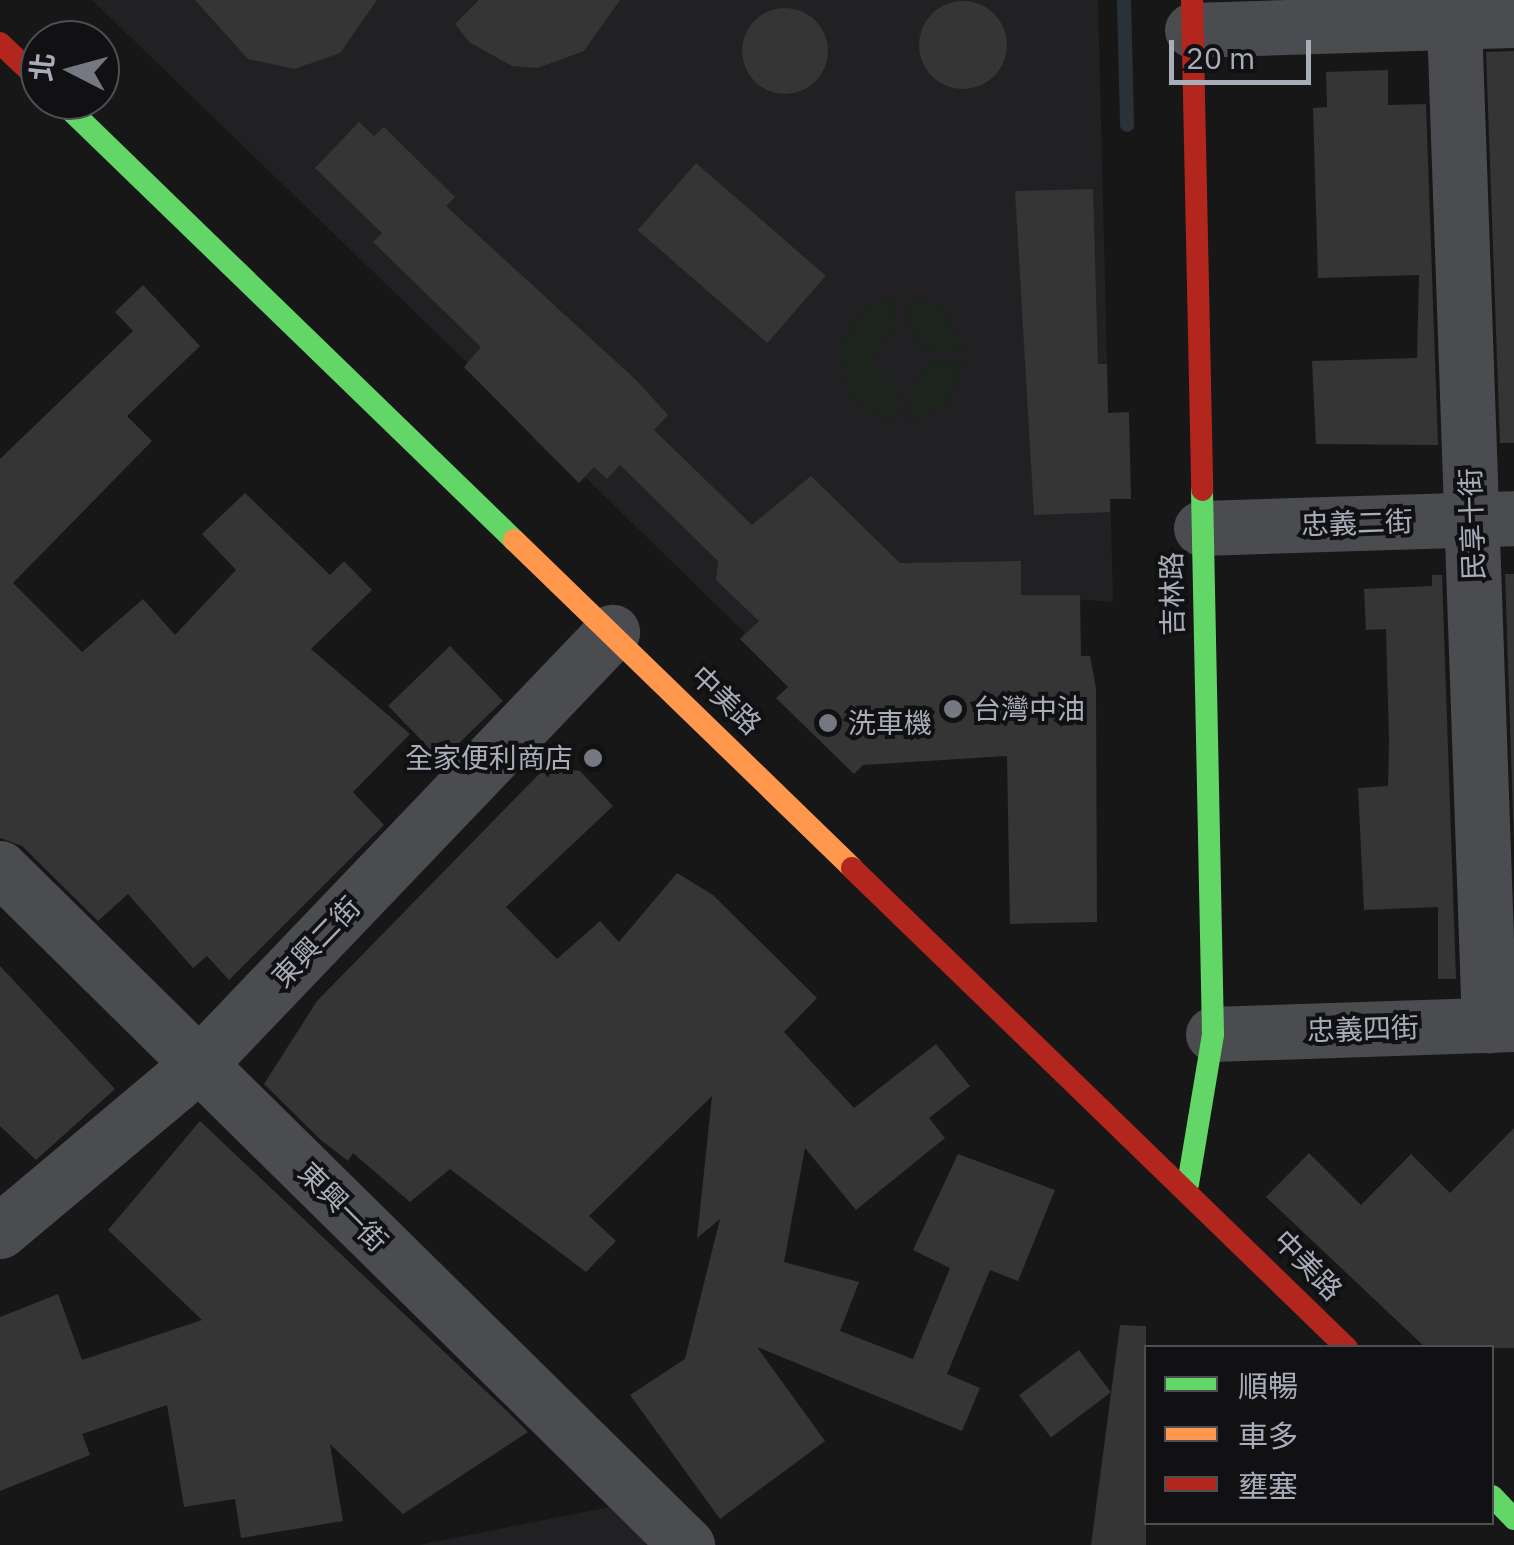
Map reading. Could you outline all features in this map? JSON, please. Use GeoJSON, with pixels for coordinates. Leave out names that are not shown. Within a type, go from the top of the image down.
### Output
{"type":"FeatureCollection","features":[{"type":"Feature","properties":{"kind":"street"},"geometry":{"type":"LineString","coordinates":[[1192,15],[1514,20]]}},
{"type":"Feature","properties":{"kind":"street","name":"吉林路"},"geometry":{"type":"LineString","coordinates":[[1188,1184],[1213,1034],[1192,15]]}},
{"type":"Feature","properties":{"kind":"street","name":"民享十街"},"geometry":{"type":"LineString","coordinates":[[1454,22],[1493,519],[1502,1025]]}},
{"type":"Feature","properties":{"kind":"street","name":"中美路"},"geometry":{"type":"LineString","coordinates":[[81,120],[1188,1184],[1344,1345]]}},
{"type":"Feature","properties":{"kind":"street","name":"忠義二街"},"geometry":{"type":"LineString","coordinates":[[1201,528],[1493,519]]}},
{"type":"Feature","properties":{"kind":"street","name":"東興二街"},"geometry":{"type":"LineString","coordinates":[[0,1231],[199,1064],[612,632]]}},
{"type":"Feature","properties":{"kind":"street","name":"東興一街"},"geometry":{"type":"LineString","coordinates":[[0,868],[687,1545]]}},
{"type":"Feature","properties":{"kind":"street","name":"忠義四街"},"geometry":{"type":"LineString","coordinates":[[1213,1034],[1502,1025]]}},
{"type":"Feature","properties":{"kind":"street"},"geometry":{"type":"LineString","coordinates":[[1494,1498],[1514,1520]]}},
{"type":"Feature","properties":{"kind":"shaded area"},"geometry":{"type":"Polygon","coordinates":[[[92,0],[1098,0],[1113,602],[1021,595],[1020,561],[913,563],[758,656],[740,639],[745,633],[585,477],[579,483],[533,439],[539,432],[120,27],[120,20],[113,20],[92,0]]]}},
{"type":"Feature","properties":{"kind":"shaded area"},"geometry":{"type":"Polygon","coordinates":[[[894,296],[895,331],[877,345],[873,365],[896,388],[897,422],[863,409],[848,392],[839,350],[860,311],[894,296]]]}},
{"type":"Feature","properties":{"kind":"shaded area"},"geometry":{"type":"Polygon","coordinates":[[[908,296],[943,308],[965,350],[931,351],[909,330],[908,296]]]}},
{"type":"Feature","properties":{"kind":"shaded area"},"geometry":{"type":"Polygon","coordinates":[[[965,360],[945,407],[911,422],[910,387],[932,361],[965,360]]]}},
{"type":"Feature","properties":{"kind":"shaded area"},"geometry":{"type":"Polygon","coordinates":[[[625,1504],[663,1545],[419,1545],[625,1504]]]}},
{"type":"Feature","properties":{"kind":"building"},"geometry":{"type":"Polygon","coordinates":[[[195,0],[377,0],[340,53],[295,69],[248,59],[195,0]]]}},
{"type":"Feature","properties":{"kind":"building"},"geometry":{"type":"Polygon","coordinates":[[[479,0],[620,0],[584,51],[538,68],[512,66],[469,42],[455,24],[479,0]]]}},
{"type":"Feature","properties":{"kind":"building"},"geometry":{"type":"Polygon","coordinates":[[[963,1],[994,14],[1007,45],[994,76],[963,89],[932,76],[919,45],[932,14],[963,1]]]}},
{"type":"Feature","properties":{"kind":"building"},"geometry":{"type":"Polygon","coordinates":[[[785,8],[809,15],[821,27],[828,51],[821,75],[809,87],[785,94],[761,87],[749,75],[742,51],[749,27],[761,15],[785,8]]]}},
{"type":"Feature","properties":{"kind":"building"},"geometry":{"type":"Polygon","coordinates":[[[1514,51],[1514,443],[1500,443],[1486,52],[1514,51]]]}},
{"type":"Feature","properties":{"kind":"building"},"geometry":{"type":"Polygon","coordinates":[[[1388,70],[1388,105],[1426,104],[1438,445],[1316,444],[1312,361],[1417,358],[1419,275],[1318,278],[1313,108],[1327,107],[1326,72],[1388,70]]]}},
{"type":"Feature","properties":{"kind":"building"},"geometry":{"type":"Polygon","coordinates":[[[359,122],[374,136],[384,127],[455,197],[446,206],[636,380],[668,415],[654,430],[752,525],[811,476],[900,563],[1021,561],[1021,595],[1080,595],[1081,656],[1090,656],[1096,688],[1097,922],[1010,924],[1007,756],[863,765],[854,774],[776,698],[788,687],[740,639],[759,621],[716,580],[718,561],[620,465],[607,479],[594,467],[579,483],[464,367],[481,347],[373,242],[382,233],[315,168],[359,122]]]}},
{"type":"Feature","properties":{"kind":"building"},"geometry":{"type":"Polygon","coordinates":[[[696,163],[826,276],[767,343],[638,230],[696,163]]]}},
{"type":"Feature","properties":{"kind":"building"},"geometry":{"type":"Polygon","coordinates":[[[1093,189],[1098,364],[1107,364],[1108,413],[1129,412],[1131,499],[1110,499],[1110,512],[1034,515],[1015,191],[1093,189]]]}},
{"type":"Feature","properties":{"kind":"building"},"geometry":{"type":"Polygon","coordinates":[[[143,285],[200,346],[127,416],[152,441],[13,583],[82,652],[143,599],[175,635],[236,570],[202,534],[245,493],[330,575],[344,561],[372,590],[311,649],[410,734],[353,792],[384,825],[229,980],[207,956],[193,968],[128,894],[98,921],[22,846],[0,838],[0,459],[133,331],[115,312],[143,285]]]}},
{"type":"Feature","properties":{"kind":"building"},"geometry":{"type":"Polygon","coordinates":[[[1505,574],[1514,574],[1514,845],[1505,574]]]}},
{"type":"Feature","properties":{"kind":"building"},"geometry":{"type":"Polygon","coordinates":[[[1432,575],[1442,575],[1456,979],[1438,979],[1438,907],[1364,910],[1358,788],[1388,786],[1389,742],[1386,629],[1366,630],[1364,589],[1432,586],[1432,575]]]}},
{"type":"Feature","properties":{"kind":"building"},"geometry":{"type":"Polygon","coordinates":[[[450,646],[503,701],[441,760],[388,706],[450,646]]]}},
{"type":"Feature","properties":{"kind":"building"},"geometry":{"type":"Polygon","coordinates":[[[546,767],[580,771],[613,806],[506,907],[557,959],[600,921],[619,942],[677,873],[713,895],[817,998],[784,1032],[854,1108],[936,1044],[970,1086],[929,1118],[945,1138],[856,1210],[805,1148],[784,1262],[859,1282],[840,1331],[913,1359],[950,1268],[913,1250],[958,1154],[1055,1190],[1018,1281],[990,1270],[947,1374],[980,1388],[962,1431],[757,1347],[825,1441],[720,1519],[630,1395],[685,1359],[720,1219],[697,1238],[712,1096],[589,1216],[616,1241],[586,1272],[450,1169],[410,1202],[353,1153],[348,1161],[321,1140],[264,1084],[317,1001],[546,767]]]}},
{"type":"Feature","properties":{"kind":"building"},"geometry":{"type":"Polygon","coordinates":[[[0,966],[115,1089],[36,1160],[0,1126],[0,966]]]}},
{"type":"Feature","properties":{"kind":"building"},"geometry":{"type":"Polygon","coordinates":[[[200,1121],[528,1432],[403,1514],[330,1444],[343,1521],[241,1538],[235,1499],[184,1507],[167,1405],[82,1434],[90,1455],[0,1491],[0,1317],[58,1294],[82,1360],[202,1320],[108,1230],[200,1121]]]}},
{"type":"Feature","properties":{"kind":"building"},"geometry":{"type":"Polygon","coordinates":[[[1514,1128],[1514,1348],[1423,1345],[1266,1197],[1309,1153],[1361,1205],[1411,1154],[1450,1193],[1514,1128]]]}},
{"type":"Feature","properties":{"kind":"building"},"geometry":{"type":"Polygon","coordinates":[[[1120,1325],[1146,1326],[1146,1545],[1091,1545],[1120,1325]]]}},
{"type":"Feature","properties":{"kind":"building"},"geometry":{"type":"Polygon","coordinates":[[[1079,1350],[1111,1392],[1051,1437],[1019,1395],[1079,1350]]]}},
{"type":"Feature","properties":{"kind":"waterway"},"geometry":{"type":"LineString","coordinates":[[1124,0],[1127,125]]}},
{"type":"Feature","properties":{"kind":"traffic: fast"},"geometry":{"type":"LineString","coordinates":[[81,120],[514,540]]}},
{"type":"Feature","properties":{"kind":"traffic: fast"},"geometry":{"type":"LineString","coordinates":[[1188,1184],[1213,1034],[1202,490]]}},
{"type":"Feature","properties":{"kind":"traffic: fast"},"geometry":{"type":"LineString","coordinates":[[1494,1498],[1514,1519]]}},
{"type":"Feature","properties":{"kind":"traffic: slow"},"geometry":{"type":"LineString","coordinates":[[514,540],[852,868]]}},
{"type":"Feature","properties":{"kind":"traffic: jam"},"geometry":{"type":"LineString","coordinates":[[1192,0],[1202,490]]}},
{"type":"Feature","properties":{"kind":"traffic: jam"},"geometry":{"type":"LineString","coordinates":[[0,43],[20,62]]}},
{"type":"Feature","properties":{"kind":"traffic: jam"},"geometry":{"type":"LineString","coordinates":[[852,868],[1344,1345]]}},
{"type":"Feature","properties":{"kind":"place","name":"台灣中油"},"geometry":{"type":"Point","coordinates":[953,709]}},
{"type":"Feature","properties":{"kind":"place","name":"洗車機"},"geometry":{"type":"Point","coordinates":[828,723]}},
{"type":"Feature","properties":{"kind":"place","name":"全家便利商店"},"geometry":{"type":"Point","coordinates":[593,758]}}]}
